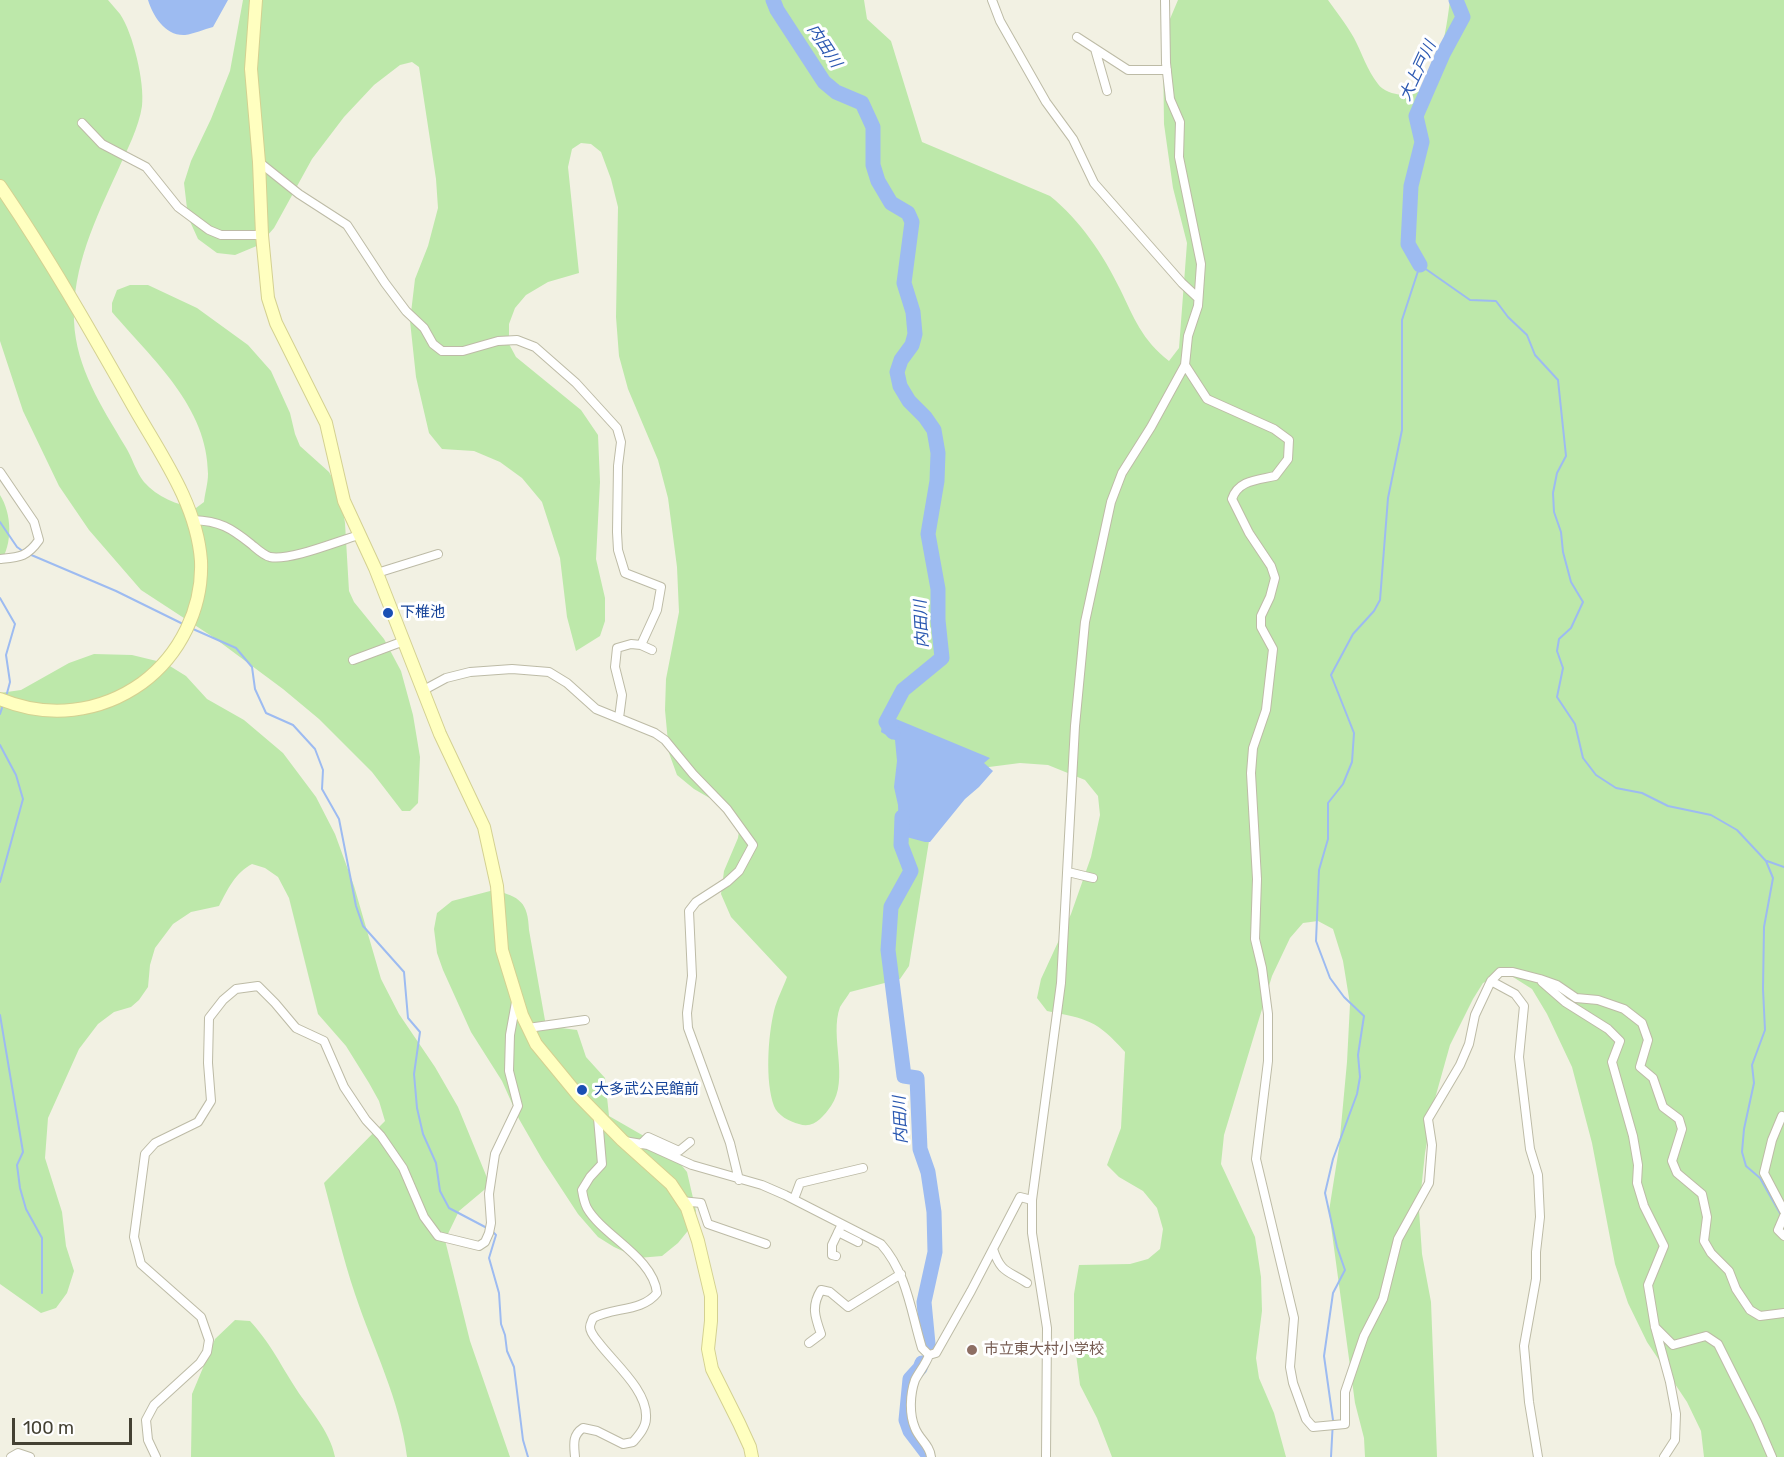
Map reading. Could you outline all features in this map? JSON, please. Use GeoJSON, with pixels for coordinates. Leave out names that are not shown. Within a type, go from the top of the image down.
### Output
{"type":"FeatureCollection","features":[{"type":"Feature","properties":{"kind":"street"},"geometry":{"type":"LineString","coordinates":[[256,0],[251,69],[268,298],[276,323],[326,423],[344,501],[377,573],[422,691],[484,827],[497,886],[502,950],[517,1001],[528,1028],[536,1044],[598,1118],[671,1184],[687,1208],[698,1241],[711,1296],[708,1349],[712,1369],[750,1446],[752,1457]]}},
{"type":"Feature","properties":{"kind":"street"},"geometry":{"type":"LineString","coordinates":[[992,0],[1000,21],[1046,102],[1073,139],[1094,183],[1197,297]]}},
{"type":"Feature","properties":{"kind":"street"},"geometry":{"type":"LineString","coordinates":[[1046,1457],[1047,1328],[1032,1233],[1032,1200],[1062,983],[1078,689],[1085,622],[1111,502],[1122,473],[1151,427],[1185,364],[1188,336],[1198,306],[1200,283],[1201,264],[1179,157],[1180,122],[1170,99],[1165,0]]}},
{"type":"Feature","properties":{"kind":"street"},"geometry":{"type":"LineString","coordinates":[[1077,37],[1128,70],[1167,70]]}},
{"type":"Feature","properties":{"kind":"street"},"geometry":{"type":"LineString","coordinates":[[1095,49],[1107,91]]}},
{"type":"Feature","properties":{"kind":"street"},"geometry":{"type":"LineString","coordinates":[[82,123],[102,144],[146,167],[178,207],[209,230],[221,235],[262,235]]}},
{"type":"Feature","properties":{"kind":"street"},"geometry":{"type":"LineString","coordinates":[[259,162],[299,194],[347,225],[406,311],[424,328],[433,344],[442,351],[463,351],[498,341],[517,340],[535,347],[576,383],[616,428],[621,442],[616,499],[618,550],[625,573],[661,587],[657,610],[641,645]]}},
{"type":"Feature","properties":{"kind":"street"},"geometry":{"type":"LineString","coordinates":[[0,186],[33,234],[86,322],[177,483],[193,520],[201,559],[201,580],[197,601],[187,629],[171,654],[151,676],[129,692],[90,708],[67,711],[41,711],[13,705],[0,699]]}},
{"type":"Feature","properties":{"kind":"street"},"geometry":{"type":"LineString","coordinates":[[1185,364],[1207,399],[1274,429],[1289,440],[1287,459],[1275,476],[1245,483],[1235,490],[1232,500],[1245,526],[1271,566],[1275,578],[1270,597],[1261,616],[1261,627],[1273,649],[1266,710],[1253,748],[1251,773],[1257,879],[1255,939],[1262,968],[1268,1014],[1268,1061],[1256,1159],[1293,1318],[1290,1367],[1293,1383],[1306,1419],[1313,1426],[1345,1424],[1345,1392],[1364,1336],[1383,1299],[1398,1239],[1429,1183],[1432,1145],[1428,1119],[1460,1065],[1469,1044],[1474,1015],[1491,981],[1500,972],[1513,972],[1540,979],[1557,985],[1576,998],[1598,1000],[1624,1009],[1642,1023],[1648,1040],[1641,1056],[1640,1067],[1653,1078],[1663,1107],[1679,1119],[1682,1129],[1672,1161],[1677,1173],[1702,1194],[1707,1217],[1704,1241],[1729,1271],[1736,1290],[1750,1310],[1760,1316],[1784,1313]]}},
{"type":"Feature","properties":{"kind":"street"},"geometry":{"type":"LineString","coordinates":[[0,472],[38,531],[39,540],[32,550],[22,556],[0,559]]}},
{"type":"Feature","properties":{"kind":"street"},"geometry":{"type":"LineString","coordinates":[[193,520],[211,521],[233,530],[270,557],[284,558],[359,535]]}},
{"type":"Feature","properties":{"kind":"street"},"geometry":{"type":"LineString","coordinates":[[377,573],[438,554]]}},
{"type":"Feature","properties":{"kind":"street"},"geometry":{"type":"LineString","coordinates":[[352,660],[404,641]]}},
{"type":"Feature","properties":{"kind":"street"},"geometry":{"type":"LineString","coordinates":[[619,718],[622,695],[615,667],[617,648],[631,644],[652,650]]}},
{"type":"Feature","properties":{"kind":"street"},"geometry":{"type":"LineString","coordinates":[[422,691],[446,678],[470,672],[512,669],[549,672],[567,683],[596,709],[655,733],[665,740],[693,774],[727,809],[753,845],[739,871],[727,882],[696,902],[689,911],[692,976],[687,1013],[688,1028],[730,1143],[739,1180]]}},
{"type":"Feature","properties":{"kind":"street"},"geometry":{"type":"LineString","coordinates":[[1068,872],[1093,878]]}},
{"type":"Feature","properties":{"kind":"street"},"geometry":{"type":"LineString","coordinates":[[1540,979],[1565,1002],[1608,1029],[1620,1041],[1612,1062],[1633,1136],[1638,1165],[1637,1183],[1644,1206],[1664,1246],[1648,1285],[1655,1327],[1676,1414],[1675,1440],[1664,1457]]}},
{"type":"Feature","properties":{"kind":"street"},"geometry":{"type":"LineString","coordinates":[[1491,981],[1515,994],[1524,1006],[1519,1057],[1530,1149],[1538,1175],[1540,1217],[1536,1279],[1524,1346],[1529,1402],[1538,1457]]}},
{"type":"Feature","properties":{"kind":"street"},"geometry":{"type":"LineString","coordinates":[[156,1457],[148,1440],[146,1419],[154,1405],[200,1364],[207,1352],[210,1340],[201,1317],[141,1264],[134,1237],[145,1154],[155,1143],[198,1122],[211,1101],[208,1063],[209,1018],[223,1000],[236,989],[258,986],[296,1028],[324,1041],[345,1087],[366,1120],[381,1136],[403,1167],[424,1217],[438,1236],[478,1246],[485,1242],[490,1229],[489,1194],[495,1154],[518,1106],[509,1071],[510,1035],[517,1001]]}},
{"type":"Feature","properties":{"kind":"street"},"geometry":{"type":"LineString","coordinates":[[528,1028],[585,1020]]}},
{"type":"Feature","properties":{"kind":"street"},"geometry":{"type":"LineString","coordinates":[[1782,1116],[1772,1140],[1764,1173],[1784,1211]]}},
{"type":"Feature","properties":{"kind":"street"},"geometry":{"type":"LineString","coordinates":[[575,1457],[573,1442],[577,1432],[583,1428],[597,1431],[623,1444],[633,1442],[640,1433],[646,1419],[645,1406],[633,1382],[611,1359],[590,1327],[593,1318],[603,1312],[650,1302],[657,1293],[656,1282],[632,1252],[591,1215],[585,1205],[582,1190],[602,1164],[598,1118]]}},
{"type":"Feature","properties":{"kind":"street"},"geometry":{"type":"LineString","coordinates":[[641,1144],[648,1137],[679,1150],[690,1142]]}},
{"type":"Feature","properties":{"kind":"street"},"geometry":{"type":"LineString","coordinates":[[622,1140],[648,1145],[692,1165],[762,1185],[794,1199],[858,1242]]}},
{"type":"Feature","properties":{"kind":"street"},"geometry":{"type":"LineString","coordinates":[[794,1199],[800,1183],[864,1168]]}},
{"type":"Feature","properties":{"kind":"street"},"geometry":{"type":"LineString","coordinates":[[929,1355],[936,1353],[1020,1197],[1032,1200]]}},
{"type":"Feature","properties":{"kind":"street"},"geometry":{"type":"LineString","coordinates":[[681,1201],[701,1203],[708,1224],[766,1244]]}},
{"type":"Feature","properties":{"kind":"street"},"geometry":{"type":"LineString","coordinates":[[1782,1220],[1778,1230],[1784,1236]]}},
{"type":"Feature","properties":{"kind":"street"},"geometry":{"type":"LineString","coordinates":[[836,1256],[832,1255],[831,1249],[840,1228]]}},
{"type":"Feature","properties":{"kind":"street"},"geometry":{"type":"LineString","coordinates":[[840,1228],[881,1244],[891,1256],[901,1274],[922,1348],[929,1355]]}},
{"type":"Feature","properties":{"kind":"street"},"geometry":{"type":"LineString","coordinates":[[993,1249],[998,1264],[1027,1283]]}},
{"type":"Feature","properties":{"kind":"street"},"geometry":{"type":"LineString","coordinates":[[809,1343],[821,1334],[814,1303],[821,1290],[830,1292],[848,1307],[901,1274]]}},
{"type":"Feature","properties":{"kind":"street"},"geometry":{"type":"LineString","coordinates":[[1655,1327],[1673,1345],[1707,1336],[1718,1344],[1772,1457]]}},
{"type":"Feature","properties":{"kind":"street"},"geometry":{"type":"LineString","coordinates":[[929,1355],[925,1367],[916,1380],[911,1407],[915,1430],[931,1450],[931,1457]]}},
{"type":"Feature","properties":{"kind":"street"},"geometry":{"type":"LineString","coordinates":[[11,1457],[18,1453],[30,1457]]}},
{"type":"Feature","properties":{"kind":"green space"},"geometry":{"type":"Polygon","coordinates":[[[0,0],[108,0],[125,22],[140,72],[142,106],[132,138],[94,225],[81,262],[74,301],[74,321],[85,371],[99,402],[144,482],[155,492],[168,499],[196,508],[204,502],[208,481],[206,450],[199,427],[188,406],[160,366],[112,312],[112,303],[117,290],[130,285],[148,285],[197,308],[248,345],[271,371],[290,413],[300,446],[329,472],[340,492],[345,523],[349,591],[354,602],[384,639],[401,671],[413,715],[420,757],[418,803],[410,811],[402,811],[372,772],[319,719],[283,689],[213,637],[141,590],[89,530],[59,486],[23,411],[0,341],[0,0]]]}},
{"type":"Feature","properties":{"kind":"green space"},"geometry":{"type":"Polygon","coordinates":[[[243,0],[864,0],[867,19],[891,41],[922,142],[1050,196],[1061,205],[1098,251],[1145,337],[1169,361],[1179,348],[1187,243],[1173,188],[1164,124],[1163,49],[1167,26],[1178,0],[1328,0],[1351,33],[1374,79],[1388,92],[1402,95],[1415,93],[1425,85],[1433,73],[1443,42],[1450,0],[1784,0],[1784,1457],[1704,1457],[1701,1431],[1687,1402],[1647,1342],[1628,1303],[1615,1264],[1592,1143],[1572,1067],[1547,1014],[1532,989],[1513,977],[1498,976],[1483,983],[1450,1045],[1434,1102],[1425,1153],[1419,1210],[1422,1254],[1431,1302],[1437,1457],[1365,1457],[1364,1438],[1355,1403],[1329,1211],[1339,1148],[1350,1004],[1343,961],[1333,929],[1318,921],[1303,923],[1290,938],[1272,976],[1224,1135],[1221,1164],[1255,1237],[1261,1277],[1262,1311],[1256,1358],[1259,1378],[1274,1413],[1286,1457],[1112,1457],[1097,1418],[1080,1385],[1074,1339],[1074,1294],[1079,1265],[1130,1264],[1148,1259],[1160,1249],[1163,1229],[1157,1208],[1143,1191],[1119,1177],[1107,1165],[1121,1128],[1125,1052],[1099,1027],[1082,1019],[1047,1011],[1037,998],[1041,979],[1071,914],[1091,857],[1100,815],[1098,796],[1085,780],[1048,765],[1020,763],[989,767],[968,775],[929,841],[909,966],[900,979],[850,992],[840,1007],[837,1019],[839,1083],[836,1095],[825,1114],[818,1121],[809,1125],[792,1122],[781,1115],[774,1106],[771,1096],[768,1058],[774,1011],[787,977],[731,917],[721,894],[724,871],[738,838],[740,824],[720,804],[694,789],[677,775],[669,753],[665,710],[666,679],[679,612],[677,567],[668,498],[658,460],[628,389],[619,356],[616,317],[618,207],[601,152],[591,144],[581,143],[572,149],[568,167],[579,273],[548,282],[526,295],[515,308],[509,324],[509,344],[516,357],[581,410],[598,435],[600,482],[596,559],[605,598],[605,621],[600,636],[576,651],[567,617],[560,558],[542,502],[522,478],[500,462],[474,451],[442,449],[429,433],[416,377],[410,321],[415,279],[428,246],[438,208],[436,179],[419,67],[412,62],[400,65],[374,85],[344,117],[312,159],[274,228],[259,245],[235,255],[217,253],[198,239],[188,217],[184,183],[191,161],[230,71],[243,0]]]}},
{"type":"Feature","properties":{"kind":"green space"},"geometry":{"type":"Polygon","coordinates":[[[0,495],[9,520],[9,538],[0,563],[0,495]]]}},
{"type":"Feature","properties":{"kind":"green space"},"geometry":{"type":"Polygon","coordinates":[[[94,654],[132,655],[165,663],[186,676],[207,699],[244,720],[283,753],[316,797],[335,834],[354,886],[381,979],[399,1014],[435,1067],[458,1107],[490,1185],[459,1211],[445,1240],[470,1341],[510,1457],[407,1457],[398,1415],[351,1280],[324,1183],[385,1121],[379,1101],[346,1046],[318,1014],[289,898],[278,877],[265,868],[252,864],[236,877],[219,906],[191,912],[173,924],[155,948],[150,965],[148,987],[139,1000],[131,1007],[114,1012],[98,1024],[79,1049],[48,1118],[45,1158],[62,1212],[66,1246],[74,1271],[67,1293],[56,1308],[41,1313],[0,1284],[0,693],[21,690],[69,663],[94,654]]]}},
{"type":"Feature","properties":{"kind":"green space"},"geometry":{"type":"Polygon","coordinates":[[[494,890],[516,898],[527,913],[546,1026],[577,1030],[586,1057],[605,1078],[609,1116],[670,1151],[687,1172],[696,1211],[691,1227],[678,1243],[662,1256],[638,1258],[614,1247],[598,1237],[578,1214],[542,1159],[519,1119],[502,1081],[471,1032],[443,970],[437,953],[434,929],[437,913],[452,901],[494,890]]]}},
{"type":"Feature","properties":{"kind":"green space"},"geometry":{"type":"Polygon","coordinates":[[[235,1320],[250,1321],[263,1337],[323,1428],[335,1457],[191,1457],[192,1394],[215,1339],[235,1320]]]}},
{"type":"Feature","properties":{"kind":"water"},"geometry":{"type":"Polygon","coordinates":[[[148,0],[228,0],[213,27],[185,35],[166,29],[153,12],[148,0]]]}},
{"type":"Feature","properties":{"kind":"water"},"geometry":{"type":"Polygon","coordinates":[[[884,714],[990,758],[984,763],[993,771],[965,799],[930,842],[899,835],[898,805],[894,787],[897,761],[895,740],[881,732],[884,714]]]}},
{"type":"Feature","properties":{"kind":"waterway","name":"内田川"},"geometry":{"type":"LineString","coordinates":[[773,0],[777,10],[824,82],[836,92],[862,103],[873,127],[873,165],[878,181],[891,203],[908,213],[912,222],[904,283],[913,312],[915,334],[912,345],[901,360],[897,372],[900,386],[909,401],[934,430],[938,453],[937,481],[928,534],[938,589],[942,658],[903,690],[886,722],[893,732]]}},
{"type":"Feature","properties":{"kind":"waterway","name":"大上戸川"},"geometry":{"type":"LineString","coordinates":[[1420,265],[1408,244],[1411,186],[1422,142],[1416,116],[1443,54],[1463,17],[1456,0]]}},
{"type":"Feature","properties":{"kind":"waterway"},"geometry":{"type":"LineString","coordinates":[[1331,1457],[1333,1420],[1324,1356],[1333,1293],[1345,1270],[1337,1247],[1325,1193],[1333,1159],[1357,1094],[1360,1077],[1358,1055],[1364,1016],[1344,997],[1330,978],[1316,941],[1319,870],[1328,839],[1328,803],[1343,784],[1352,762],[1354,733],[1331,675],[1353,634],[1374,611],[1380,600],[1388,498],[1402,430],[1402,320],[1420,265],[1470,300],[1496,301],[1508,317],[1527,335],[1535,355],[1558,380],[1566,456],[1557,473],[1553,493],[1554,512],[1561,532],[1563,552],[1571,582],[1583,602],[1571,628],[1559,639],[1557,651],[1563,668],[1557,697],[1575,724],[1583,758],[1596,775],[1616,788],[1642,793],[1668,806],[1711,815],[1737,830],[1766,861],[1773,878],[1764,927],[1765,1030],[1752,1065],[1754,1083],[1744,1129],[1742,1152],[1746,1166],[1760,1178],[1781,1215]]}},
{"type":"Feature","properties":{"kind":"waterway"},"geometry":{"type":"LineString","coordinates":[[0,522],[17,547],[24,552]]}},
{"type":"Feature","properties":{"kind":"waterway"},"geometry":{"type":"LineString","coordinates":[[29,554],[116,591],[185,625]]}},
{"type":"Feature","properties":{"kind":"waterway"},"geometry":{"type":"LineString","coordinates":[[0,598],[15,624],[6,655],[10,682],[6,697]]}},
{"type":"Feature","properties":{"kind":"waterway"},"geometry":{"type":"LineString","coordinates":[[193,629],[236,648],[252,667],[255,689],[266,713],[293,725],[315,749],[323,770],[322,789],[339,819],[356,906],[363,926],[404,972],[408,1018],[420,1032],[414,1074],[417,1108],[423,1134],[436,1163],[440,1191],[449,1208],[487,1228]]}},
{"type":"Feature","properties":{"kind":"waterway"},"geometry":{"type":"LineString","coordinates":[[0,714],[3,705]]}},
{"type":"Feature","properties":{"kind":"waterway"},"geometry":{"type":"LineString","coordinates":[[0,745],[16,775],[23,799],[0,882]]}},
{"type":"Feature","properties":{"kind":"waterway","name":"内田川"},"geometry":{"type":"LineString","coordinates":[[902,817],[901,845],[911,871],[891,907],[888,950],[904,1076],[917,1078],[920,1149],[928,1172],[934,1212],[935,1252],[924,1302],[928,1344]]}},
{"type":"Feature","properties":{"kind":"waterway"},"geometry":{"type":"LineString","coordinates":[[1767,861],[1784,867]]}},
{"type":"Feature","properties":{"kind":"waterway"},"geometry":{"type":"LineString","coordinates":[[0,1015],[23,1152],[17,1165],[20,1188],[26,1209],[42,1238],[42,1293]]}},
{"type":"Feature","properties":{"kind":"waterway"},"geometry":{"type":"LineString","coordinates":[[492,1231],[496,1235],[489,1258],[499,1293],[501,1324],[507,1351],[514,1367],[523,1440],[528,1457]]}},
{"type":"Feature","properties":{"kind":"waterway","name":"内田川"},"geometry":{"type":"LineString","coordinates":[[922,1363],[910,1379],[906,1420],[910,1431],[926,1452]]}},
{"type":"Feature","properties":{"kind":"place","name":"下椎池"},"geometry":{"type":"Point","coordinates":[388,613]}},
{"type":"Feature","properties":{"kind":"place","name":"大多武公民館前"},"geometry":{"type":"Point","coordinates":[582,1090]}},
{"type":"Feature","properties":{"kind":"place","name":"市立東大村小学校"},"geometry":{"type":"Point","coordinates":[972,1350]}}]}
